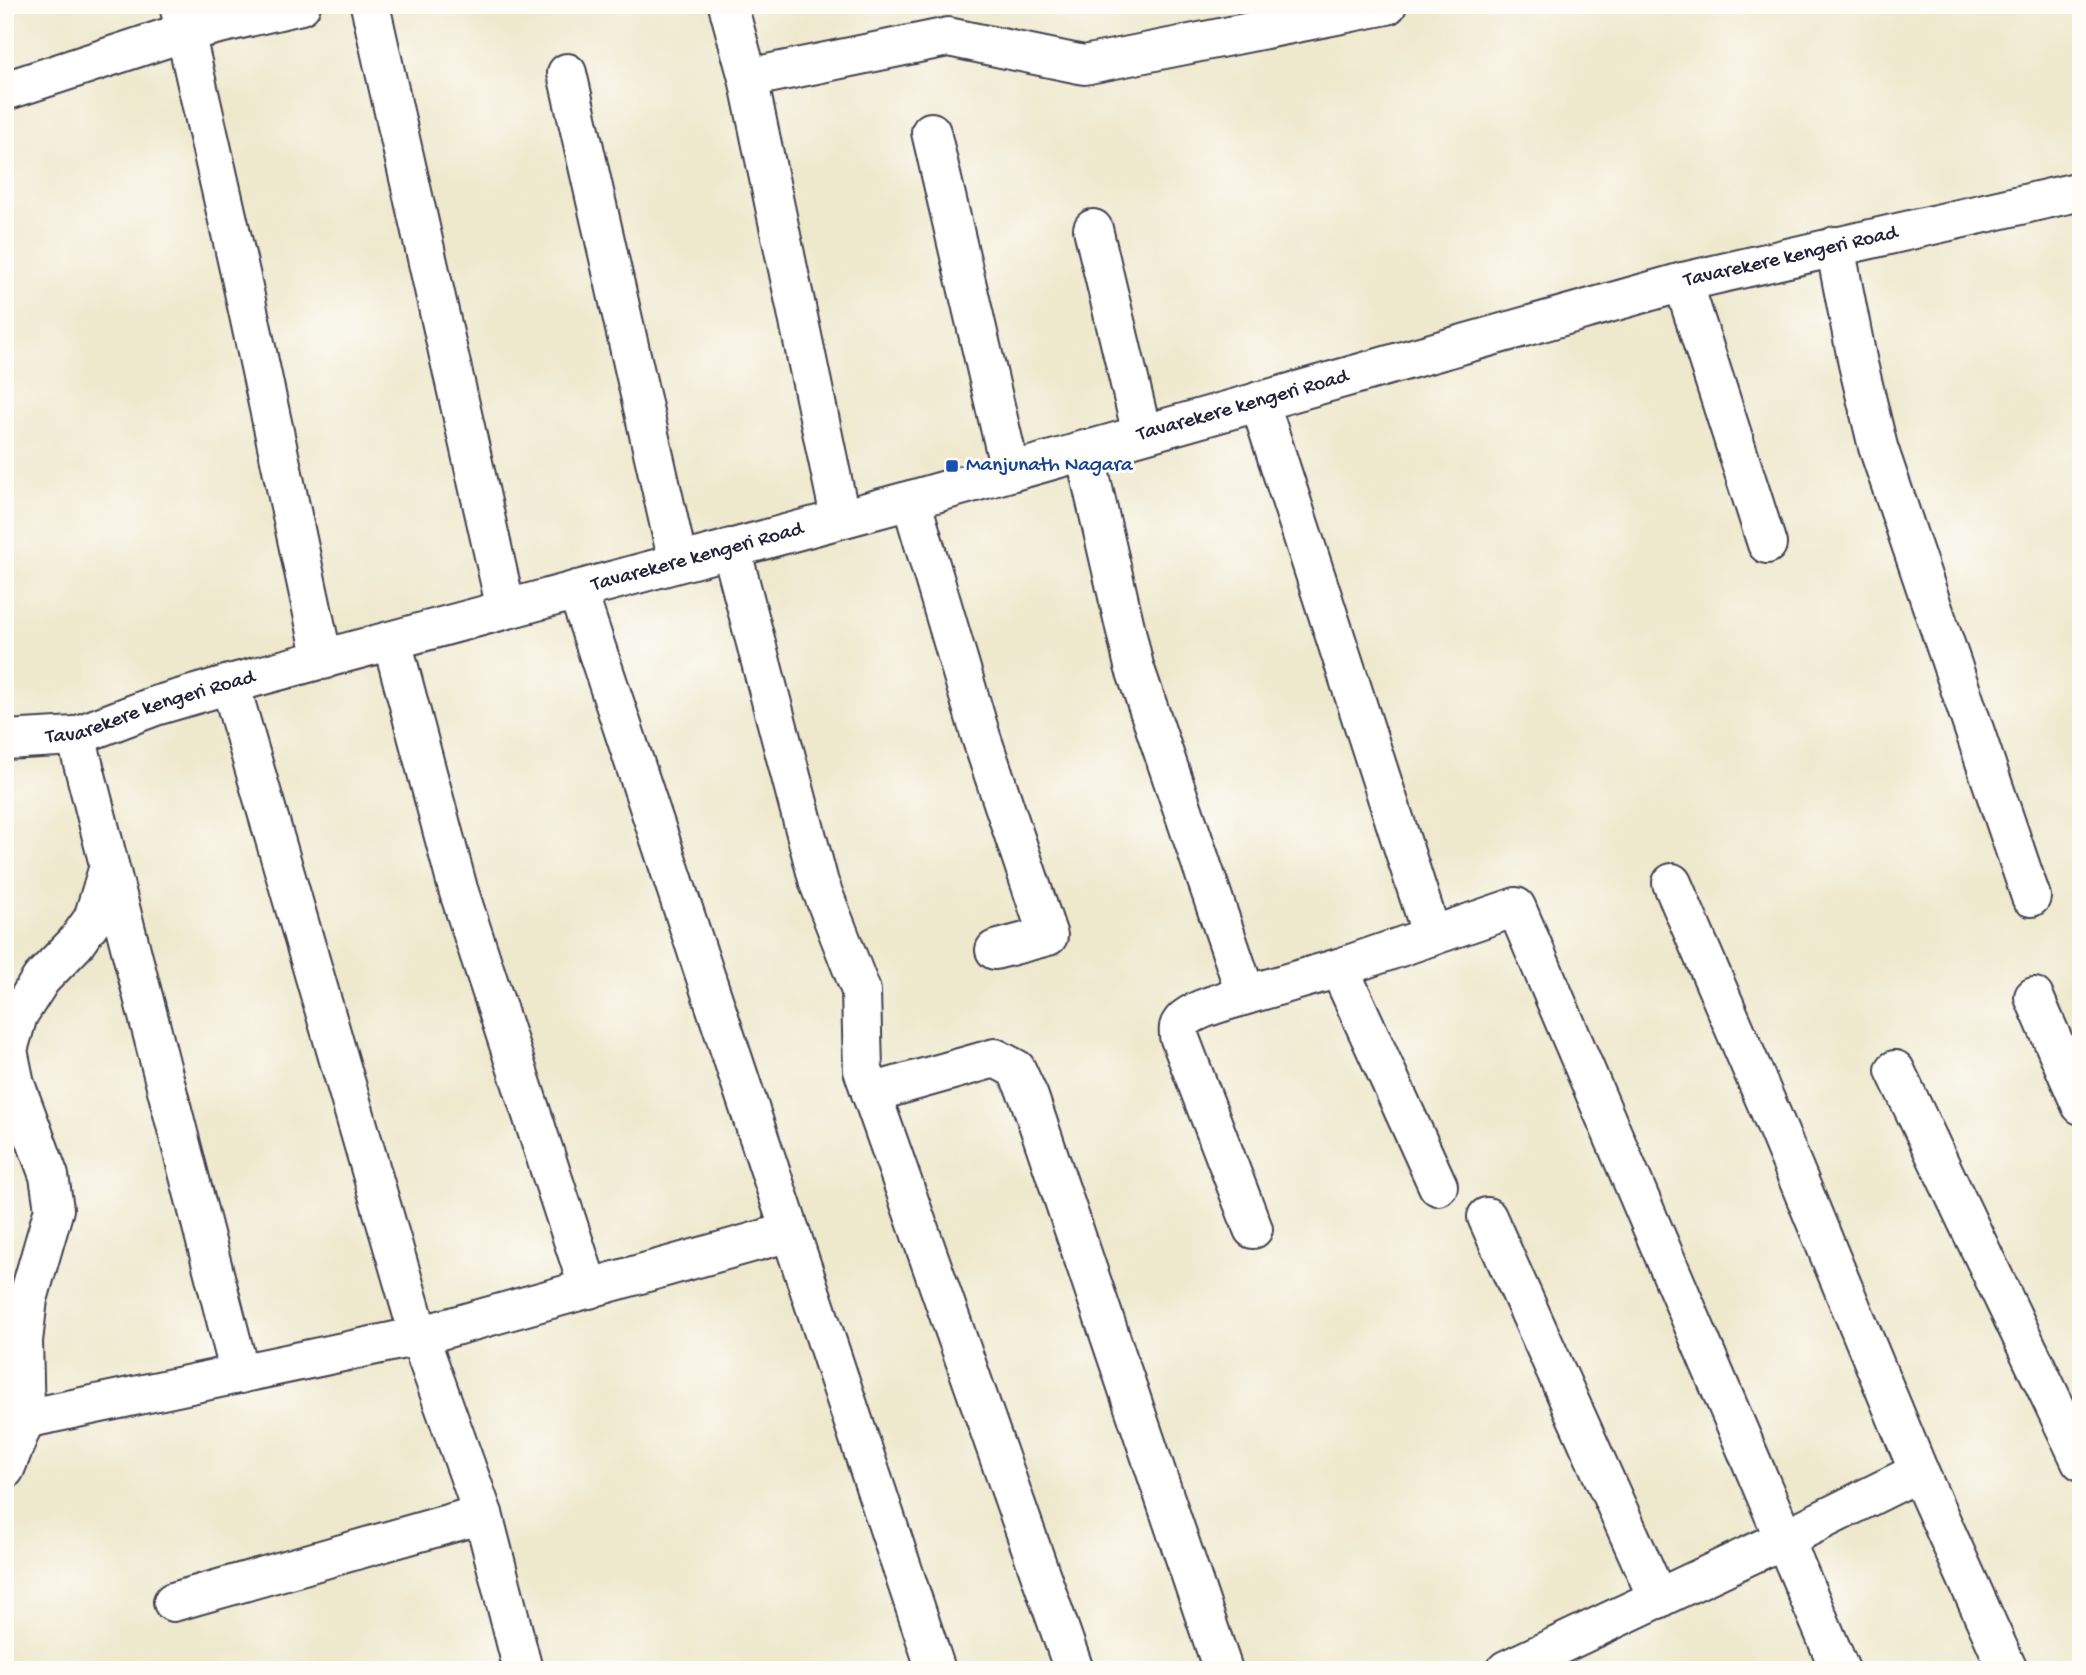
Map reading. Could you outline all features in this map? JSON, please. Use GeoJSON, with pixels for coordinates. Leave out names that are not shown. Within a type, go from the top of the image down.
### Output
{"type":"FeatureCollection","features":[{"type":"Feature","properties":{"kind":"street"},"geometry":{"type":"LineString","coordinates":[[5,91],[181,19],[301,5]]}},
{"type":"Feature","properties":{"kind":"street"},"geometry":{"type":"LineString","coordinates":[[370,5],[506,609]]}},
{"type":"Feature","properties":{"kind":"street"},"geometry":{"type":"LineString","coordinates":[[728,5],[748,78],[839,517]]}},
{"type":"Feature","properties":{"kind":"street"},"geometry":{"type":"LineString","coordinates":[[748,78],[948,37],[1084,65],[1387,5]]}},
{"type":"Feature","properties":{"kind":"street"},"geometry":{"type":"LineString","coordinates":[[181,19],[243,287],[323,660]]}},
{"type":"Feature","properties":{"kind":"street"},"geometry":{"type":"LineString","coordinates":[[567,73],[678,562]]}},
{"type":"Feature","properties":{"kind":"street"},"geometry":{"type":"LineString","coordinates":[[931,132],[1010,470]]}},
{"type":"Feature","properties":{"kind":"street","name":"Tavarekere kengeri Road"},"geometry":{"type":"LineString","coordinates":[[5,740],[76,736],[155,706],[230,684],[839,517],[911,500],[1683,282],[2081,191]]}},
{"type":"Feature","properties":{"kind":"street"},"geometry":{"type":"LineString","coordinates":[[1093,229],[1142,434]]}},
{"type":"Feature","properties":{"kind":"street"},"geometry":{"type":"LineString","coordinates":[[1835,246],[1858,364],[1878,447],[2031,897]]}},
{"type":"Feature","properties":{"kind":"street"},"geometry":{"type":"LineString","coordinates":[[1683,282],[1767,544]]}},
{"type":"Feature","properties":{"kind":"street"},"geometry":{"type":"LineString","coordinates":[[1259,401],[1432,936]]}},
{"type":"Feature","properties":{"kind":"street"},"geometry":{"type":"LineString","coordinates":[[1084,449],[1134,666],[1246,995]]}},
{"type":"Feature","properties":{"kind":"street"},"geometry":{"type":"LineString","coordinates":[[911,500],[981,737],[1048,936],[995,950]]}},
{"type":"Feature","properties":{"kind":"street"},"geometry":{"type":"LineString","coordinates":[[731,548],[819,883],[861,991],[863,1070],[1074,1670]]}},
{"type":"Feature","properties":{"kind":"street"},"geometry":{"type":"LineString","coordinates":[[577,590],[936,1670]]}},
{"type":"Feature","properties":{"kind":"street"},"geometry":{"type":"LineString","coordinates":[[391,641],[458,889],[589,1289]]}},
{"type":"Feature","properties":{"kind":"street"},"geometry":{"type":"LineString","coordinates":[[230,684],[419,1336],[482,1514],[523,1670]]}},
{"type":"Feature","properties":{"kind":"street"},"geometry":{"type":"LineString","coordinates":[[76,736],[240,1374]]}},
{"type":"Feature","properties":{"kind":"street"},"geometry":{"type":"LineString","coordinates":[[5,1469],[25,1419],[23,1341],[28,1299],[54,1209],[49,1176],[15,1084],[8,1050],[18,1015],[41,979],[75,944],[93,919],[109,866]]}},
{"type":"Feature","properties":{"kind":"street"},"geometry":{"type":"LineString","coordinates":[[1672,883],[1773,1118],[1919,1472],[2008,1670]]}},
{"type":"Feature","properties":{"kind":"street"},"geometry":{"type":"LineString","coordinates":[[1253,1229],[1179,1036],[1179,1026],[1185,1018],[1246,995],[1339,968],[1516,907],[1840,1670]]}},
{"type":"Feature","properties":{"kind":"street"},"geometry":{"type":"LineString","coordinates":[[1339,968],[1438,1186]]}},
{"type":"Feature","properties":{"kind":"street"},"geometry":{"type":"LineString","coordinates":[[2034,997],[2081,1105]]}},
{"type":"Feature","properties":{"kind":"street"},"geometry":{"type":"LineString","coordinates":[[872,1093],[995,1058],[1016,1069],[1034,1110],[1223,1670]]}},
{"type":"Feature","properties":{"kind":"street"},"geometry":{"type":"LineString","coordinates":[[1895,1070],[2081,1461]]}},
{"type":"Feature","properties":{"kind":"street"},"geometry":{"type":"LineString","coordinates":[[1487,1217],[1658,1599]]}},
{"type":"Feature","properties":{"kind":"street"},"geometry":{"type":"LineString","coordinates":[[25,1419],[419,1336],[790,1232]]}},
{"type":"Feature","properties":{"kind":"street"},"geometry":{"type":"LineString","coordinates":[[1506,1670],[1919,1472]]}},
{"type":"Feature","properties":{"kind":"street"},"geometry":{"type":"LineString","coordinates":[[173,1602],[482,1514]]}},
{"type":"Feature","properties":{"kind":"place","name":"Manjunath Nagara"},"geometry":{"type":"Point","coordinates":[952,466]}}]}
